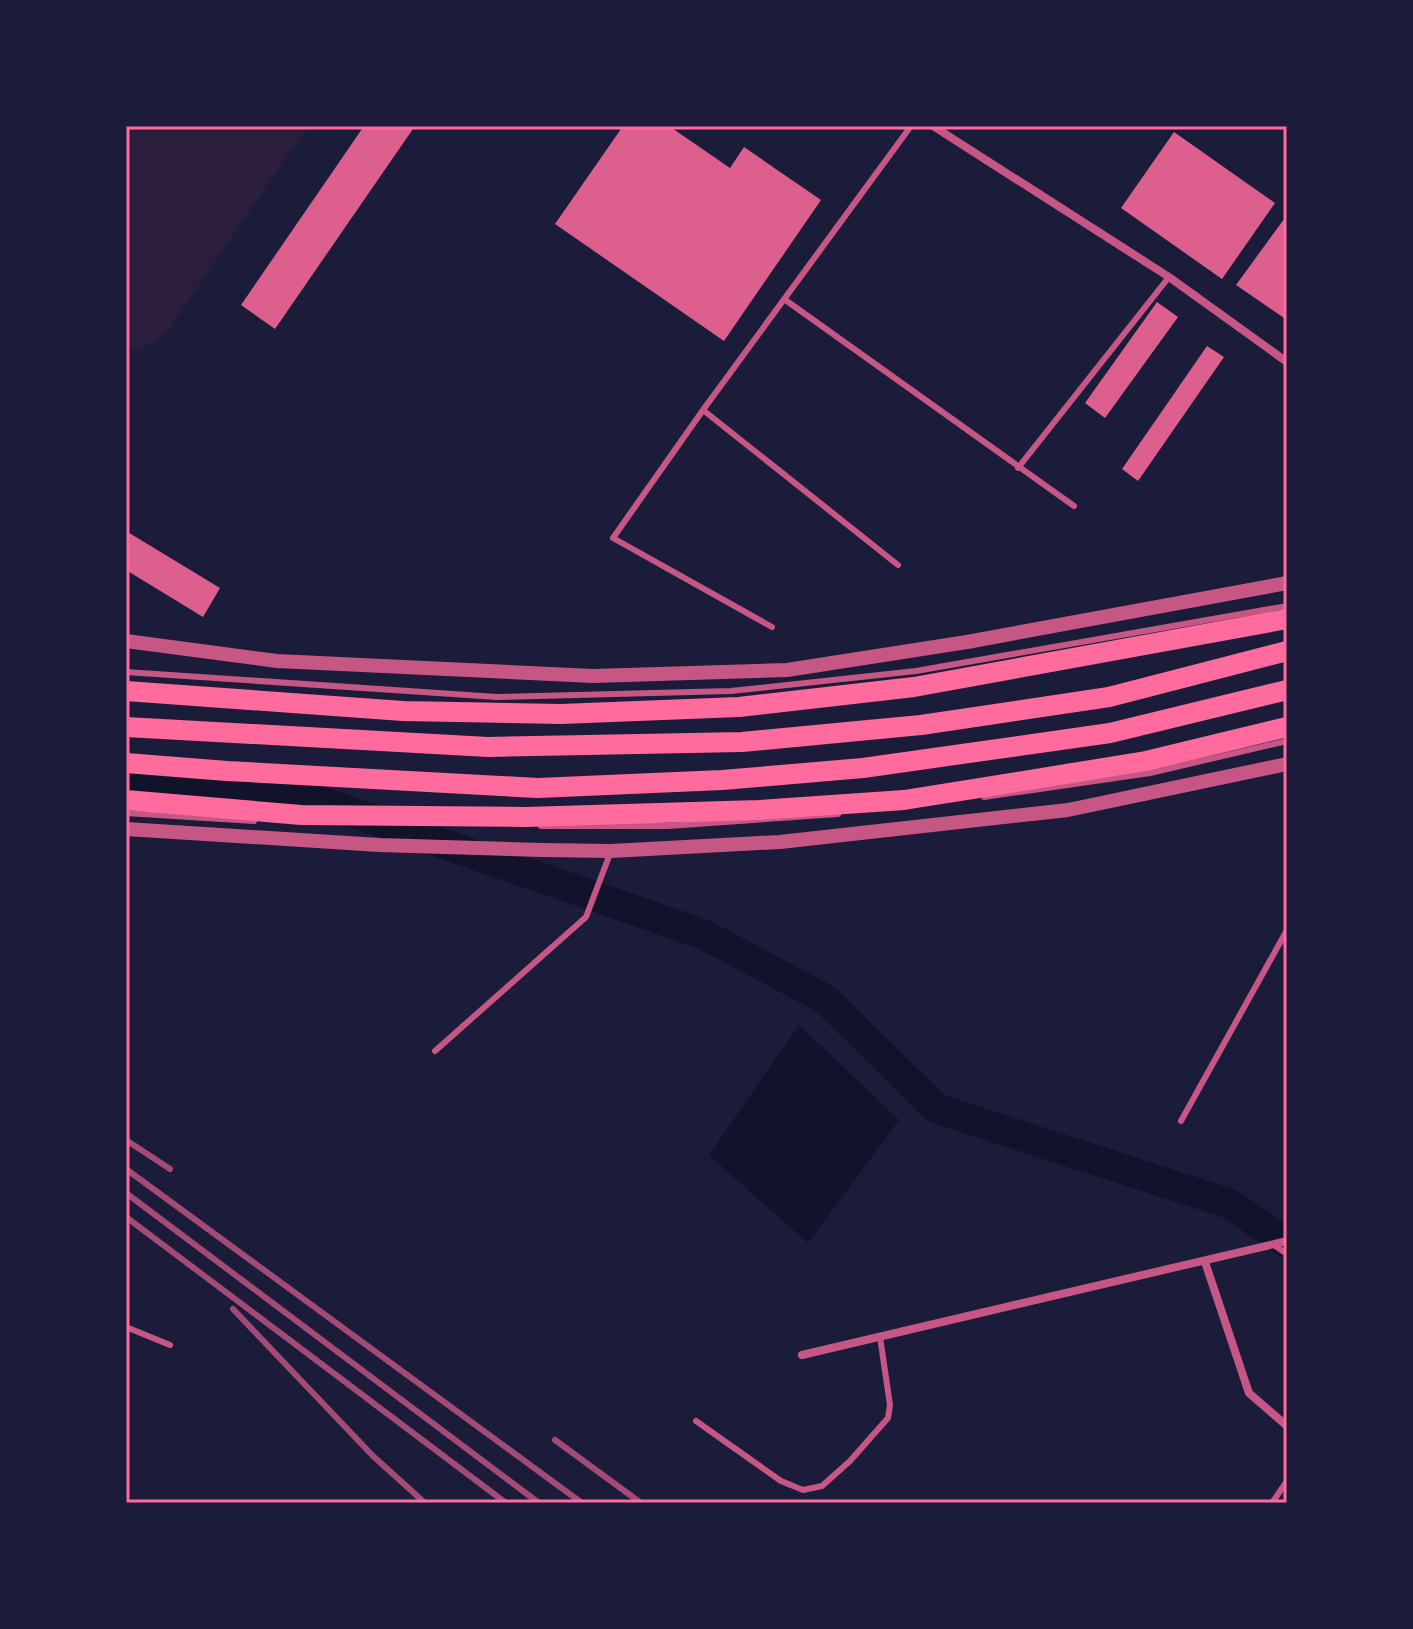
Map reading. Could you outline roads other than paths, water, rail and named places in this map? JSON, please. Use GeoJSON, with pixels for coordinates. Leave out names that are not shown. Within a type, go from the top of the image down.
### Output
{"type":"FeatureCollection","features":[{"type":"Feature","properties":{"kind":"main road"},"geometry":{"type":"LineString","coordinates":[[126,691],[403,711],[561,714],[739,707],[914,687],[1287,619]]}},
{"type":"Feature","properties":{"kind":"main road"},"geometry":{"type":"LineString","coordinates":[[126,727],[488,747],[742,742],[921,725],[1109,697],[1287,651]]}},
{"type":"Feature","properties":{"kind":"main road"},"geometry":{"type":"LineString","coordinates":[[126,763],[538,788],[722,780],[863,768],[1110,733],[1287,690]]}},
{"type":"Feature","properties":{"kind":"main road"},"geometry":{"type":"LineString","coordinates":[[126,800],[301,815],[525,817],[759,810],[904,800],[1146,761],[1287,727]]}},
{"type":"Feature","properties":{"kind":"street"},"geometry":{"type":"LineString","coordinates":[[933,126],[1169,277],[1287,362]]}},
{"type":"Feature","properties":{"kind":"street"},"geometry":{"type":"LineString","coordinates":[[126,641],[277,661],[593,676],[787,670],[967,642],[1287,583]]}},
{"type":"Feature","properties":{"kind":"street"},"geometry":{"type":"LineString","coordinates":[[126,829],[379,845],[611,851],[780,842],[1068,810],[1287,764]]}},
{"type":"Feature","properties":{"kind":"street"},"geometry":{"type":"LineString","coordinates":[[802,1355],[1287,1241]]}},
{"type":"Feature","properties":{"kind":"street"},"geometry":{"type":"LineString","coordinates":[[1205,1262],[1249,1393],[1287,1426]]}},
{"type":"Feature","properties":{"kind":"lane"},"geometry":{"type":"LineString","coordinates":[[772,627],[613,538],[911,126]]}},
{"type":"Feature","properties":{"kind":"lane"},"geometry":{"type":"LineString","coordinates":[[1018,468],[1169,277]]}},
{"type":"Feature","properties":{"kind":"lane"},"geometry":{"type":"LineString","coordinates":[[784,299],[1074,506]]}},
{"type":"Feature","properties":{"kind":"lane"},"geometry":{"type":"LineString","coordinates":[[703,410],[898,565]]}},
{"type":"Feature","properties":{"kind":"lane"},"geometry":{"type":"LineString","coordinates":[[126,672],[497,697],[731,691],[916,671],[1287,606]]}},
{"type":"Feature","properties":{"kind":"lane"},"geometry":{"type":"LineString","coordinates":[[982,798],[1150,773],[1287,741]]}},
{"type":"Feature","properties":{"kind":"lane"},"geometry":{"type":"LineString","coordinates":[[891,810],[922,806]]}},
{"type":"Feature","properties":{"kind":"lane"},"geometry":{"type":"LineString","coordinates":[[126,813],[258,821]]}},
{"type":"Feature","properties":{"kind":"lane"},"geometry":{"type":"LineString","coordinates":[[529,826],[668,826],[843,814]]}},
{"type":"Feature","properties":{"kind":"lane"},"geometry":{"type":"LineString","coordinates":[[435,1051],[586,917],[611,851]]}},
{"type":"Feature","properties":{"kind":"lane"},"geometry":{"type":"LineString","coordinates":[[1181,1121],[1287,930]]}},
{"type":"Feature","properties":{"kind":"lane"},"geometry":{"type":"LineString","coordinates":[[1274,1245],[1287,1254]]}},
{"type":"Feature","properties":{"kind":"lane"},"geometry":{"type":"LineString","coordinates":[[126,1327],[170,1345]]}},
{"type":"Feature","properties":{"kind":"lane"},"geometry":{"type":"LineString","coordinates":[[696,1421],[781,1481],[803,1490],[822,1486],[850,1461],[888,1418],[890,1405],[880,1337]]}},
{"type":"Feature","properties":{"kind":"lane"},"geometry":{"type":"LineString","coordinates":[[1272,1503],[1287,1481]]}},
{"type":"Feature","properties":{"kind":"waterway"},"geometry":{"type":"LineString","coordinates":[[126,782],[294,792],[703,934],[825,999],[936,1108],[1230,1204],[1287,1243]]}},
{"type":"Feature","properties":{"kind":"railway"},"geometry":{"type":"LineString","coordinates":[[126,1140],[170,1169]]}},
{"type":"Feature","properties":{"kind":"railway"},"geometry":{"type":"LineString","coordinates":[[126,1169],[582,1503]]}},
{"type":"Feature","properties":{"kind":"railway"},"geometry":{"type":"LineString","coordinates":[[126,1193],[539,1503]]}},
{"type":"Feature","properties":{"kind":"railway"},"geometry":{"type":"LineString","coordinates":[[126,1217],[506,1503]]}},
{"type":"Feature","properties":{"kind":"railway"},"geometry":{"type":"LineString","coordinates":[[233,1309],[373,1456],[425,1503]]}},
{"type":"Feature","properties":{"kind":"railway"},"geometry":{"type":"LineString","coordinates":[[555,1440],[641,1503]]}}]}
